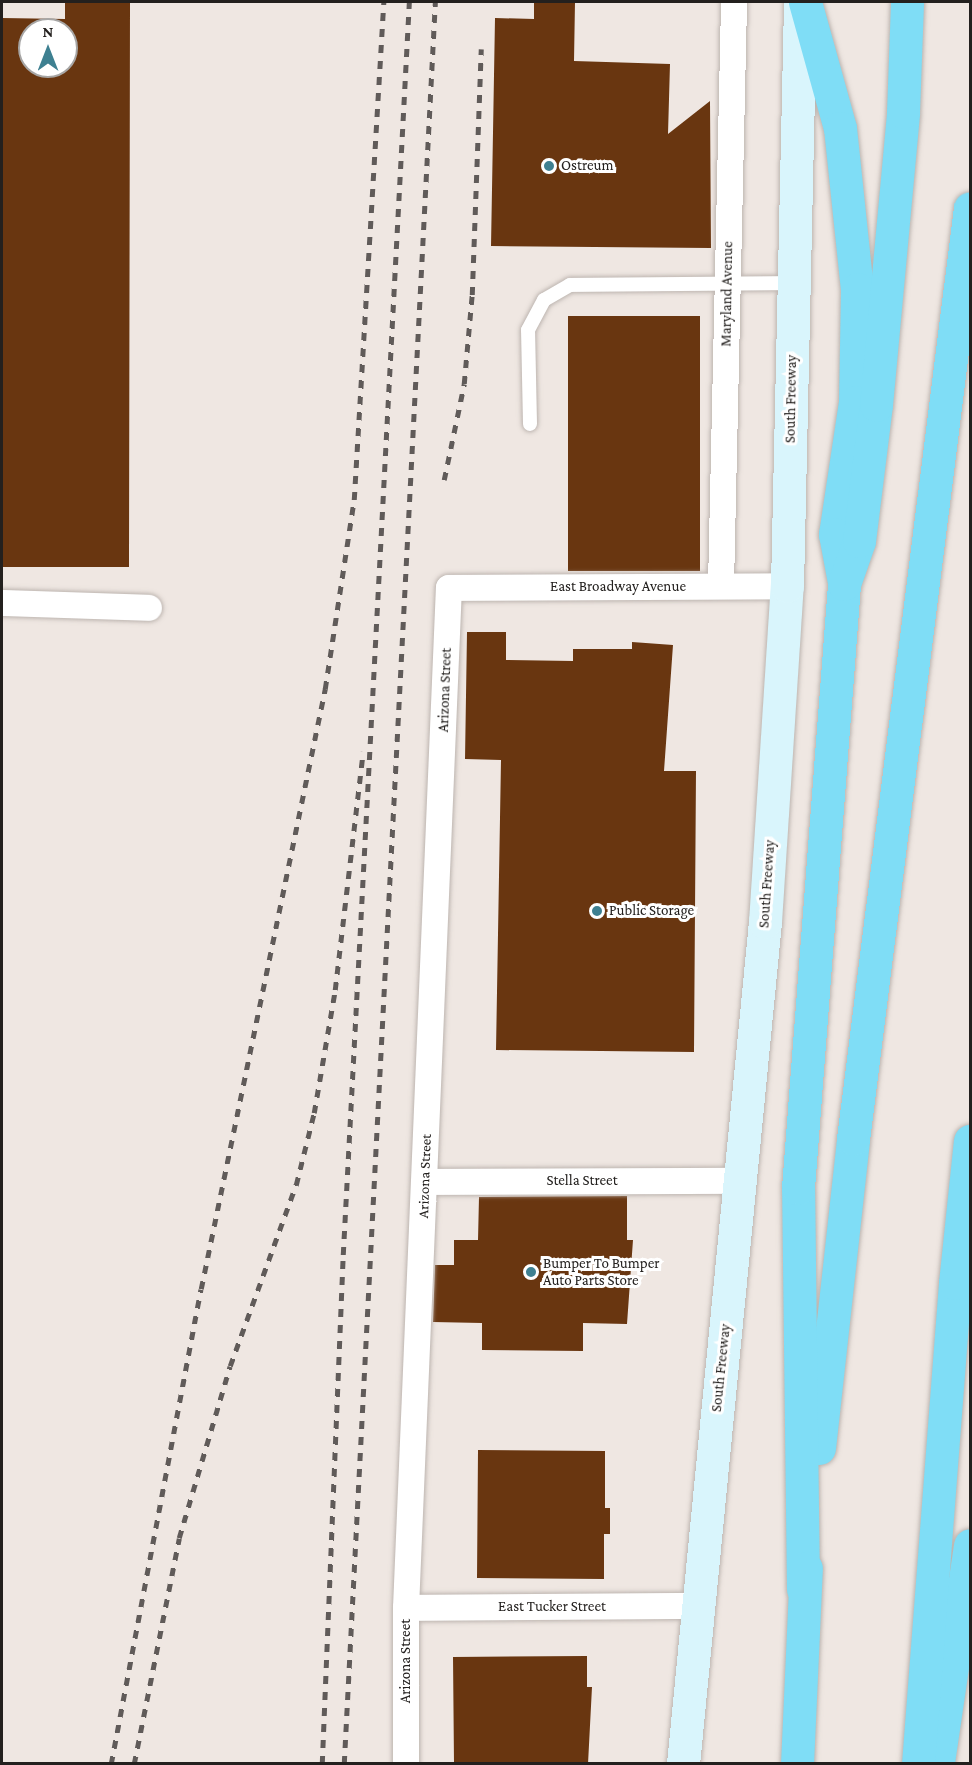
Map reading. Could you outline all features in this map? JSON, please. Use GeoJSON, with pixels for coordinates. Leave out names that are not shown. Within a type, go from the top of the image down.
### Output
{"type":"FeatureCollection","features":[{"type":"Feature","properties":{"kind":"highway"},"geometry":{"type":"LineString","coordinates":[[805,2],[840,129],[852,206],[865,404]]}},
{"type":"Feature","properties":{"kind":"highway"},"geometry":{"type":"LineString","coordinates":[[797,1764],[803,1589],[798,1188],[844,584],[859,541],[865,404],[903,112],[907,2]]}},
{"type":"Feature","properties":{"kind":"highway"},"geometry":{"type":"LineString","coordinates":[[803,1589],[853,1139],[970,208]]}},
{"type":"Feature","properties":{"kind":"highway"},"geometry":{"type":"LineString","coordinates":[[918,1764],[955,1283],[970,1141]]}},
{"type":"Feature","properties":{"kind":"highway"},"geometry":{"type":"LineString","coordinates":[[955,1283],[970,1188]]}},
{"type":"Feature","properties":{"kind":"highway"},"geometry":{"type":"LineString","coordinates":[[938,1764],[970,1545]]}},
{"type":"Feature","properties":{"kind":"main road","name":"South Freeway"},"geometry":{"type":"LineString","coordinates":[[683,1764],[765,922],[787,586],[800,2]]}},
{"type":"Feature","properties":{"kind":"street","name":"Maryland Avenue"},"geometry":{"type":"LineString","coordinates":[[721,586],[734,2]]}},
{"type":"Feature","properties":{"kind":"street","name":"East Broadway Avenue"},"geometry":{"type":"LineString","coordinates":[[449,588],[787,586]]}},
{"type":"Feature","properties":{"kind":"street","name":"Arizona Street"},"geometry":{"type":"LineString","coordinates":[[406,1764],[406,1608],[449,588]]}},
{"type":"Feature","properties":{"kind":"street"},"geometry":{"type":"LineString","coordinates":[[2,603],[149,608]]}},
{"type":"Feature","properties":{"kind":"street","name":"Stella Street"},"geometry":{"type":"LineString","coordinates":[[425,1182],[739,1181]]}},
{"type":"Feature","properties":{"kind":"street","name":"East Tucker Street"},"geometry":{"type":"LineString","coordinates":[[406,1608],[698,1606]]}},
{"type":"Feature","properties":{"kind":"lane"},"geometry":{"type":"LineString","coordinates":[[530,424],[528,330],[544,300],[570,285],[727,281],[794,283]]}},
{"type":"Feature","properties":{"kind":"building"},"geometry":{"type":"Polygon","coordinates":[[[65,2],[130,2],[129,567],[2,567],[2,18],[18,18],[18,78],[78,78],[78,18],[65,18],[65,2]]]}},
{"type":"Feature","properties":{"kind":"building","name":"Ostreum"},"geometry":{"type":"Polygon","coordinates":[[[534,2],[575,2],[574,61],[670,64],[668,134],[710,101],[711,248],[491,246],[495,18],[534,19],[534,2]]]}},
{"type":"Feature","properties":{"kind":"building"},"geometry":{"type":"Polygon","coordinates":[[[568,316],[700,316],[700,571],[568,571],[568,316]]]}},
{"type":"Feature","properties":{"kind":"building","name":"Public Storage"},"geometry":{"type":"Polygon","coordinates":[[[467,632],[506,632],[506,660],[573,661],[573,649],[632,649],[632,642],[673,645],[664,771],[696,771],[694,1052],[496,1050],[501,760],[465,759],[467,632]]]}},
{"type":"Feature","properties":{"kind":"building","name":"Bumper To Bumper Auto Parts Store"},"geometry":{"type":"Polygon","coordinates":[[[627,1196],[627,1240],[633,1240],[627,1324],[583,1323],[583,1351],[482,1350],[482,1323],[433,1322],[435,1265],[454,1265],[454,1240],[478,1240],[479,1197],[627,1196]]]}},
{"type":"Feature","properties":{"kind":"building"},"geometry":{"type":"Polygon","coordinates":[[[478,1450],[605,1451],[605,1508],[610,1508],[610,1534],[604,1534],[604,1579],[477,1578],[478,1450]]]}},
{"type":"Feature","properties":{"kind":"building"},"geometry":{"type":"Polygon","coordinates":[[[587,1656],[587,1687],[592,1687],[588,1764],[454,1764],[453,1657],[587,1656]]]}},
{"type":"Feature","properties":{"kind":"railway"},"geometry":{"type":"LineString","coordinates":[[111,1764],[201,1289],[325,689],[354,500],[384,2]]}},
{"type":"Feature","properties":{"kind":"railway"},"geometry":{"type":"LineString","coordinates":[[322,1764],[343,1255],[409,2]]}},
{"type":"Feature","properties":{"kind":"railway"},"geometry":{"type":"LineString","coordinates":[[344,1764],[435,2]]}},
{"type":"Feature","properties":{"kind":"railway"},"geometry":{"type":"LineString","coordinates":[[444,480],[464,384],[472,295],[481,49]]}},
{"type":"Feature","properties":{"kind":"railway"},"geometry":{"type":"LineString","coordinates":[[134,1764],[179,1538],[230,1366],[296,1185],[314,1113],[335,990],[363,752]]}},
{"type":"Feature","properties":{"kind":"place","name":"Ostreum"},"geometry":{"type":"Point","coordinates":[549,166]}},
{"type":"Feature","properties":{"kind":"place","name":"Public Storage"},"geometry":{"type":"Point","coordinates":[597,911]}},
{"type":"Feature","properties":{"kind":"place","name":"Bumper To Bumper Auto Parts Store"},"geometry":{"type":"Point","coordinates":[531,1272]}}]}
